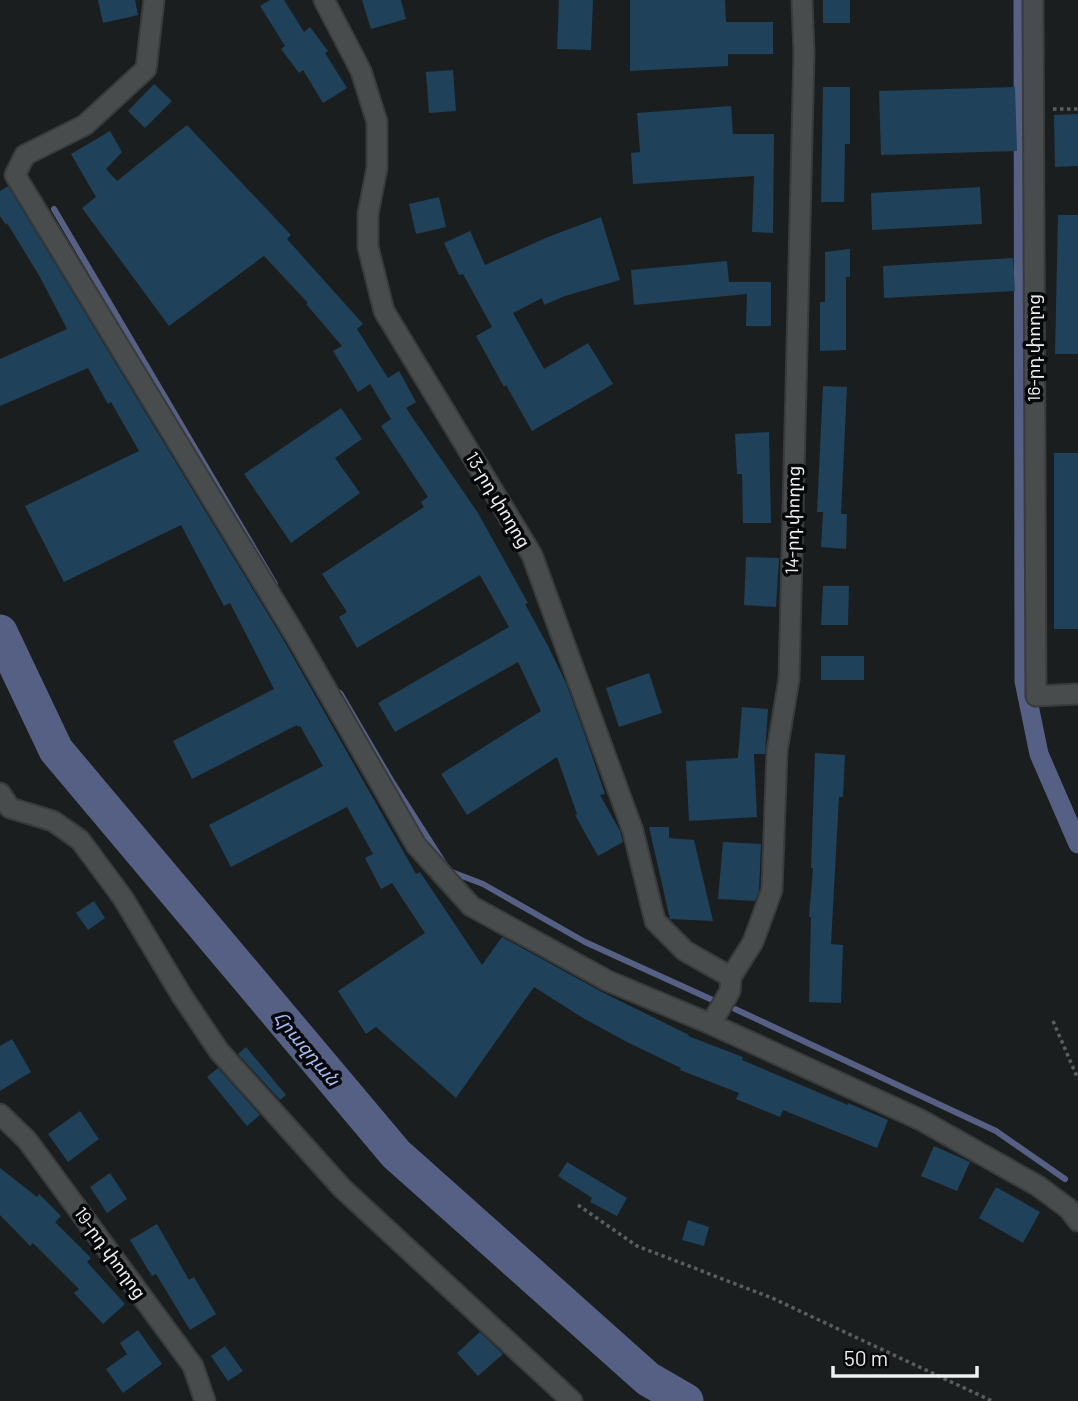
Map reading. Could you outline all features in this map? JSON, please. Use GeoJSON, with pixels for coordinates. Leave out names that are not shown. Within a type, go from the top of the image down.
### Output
{"type":"FeatureCollection","features":[{"type":"Feature","properties":{"kind":"street"},"geometry":{"type":"LineString","coordinates":[[154,0],[146,69],[86,125],[26,155],[15,175],[293,632],[416,845],[471,906],[608,981],[711,1024],[921,1120],[1038,1186],[1069,1209],[1078,1221]]}},
{"type":"Feature","properties":{"kind":"street","name":"13-րդ փողոց"},"geometry":{"type":"LineString","coordinates":[[324,0],[360,71],[377,122],[377,168],[368,214],[368,247],[384,311],[532,555],[633,831],[655,921],[685,951],[731,977]]}},
{"type":"Feature","properties":{"kind":"street","name":"14-րդ փողոց"},"geometry":{"type":"LineString","coordinates":[[711,1024],[730,991],[731,977],[753,942],[772,890],[777,751],[789,679],[804,53],[802,0]]}},
{"type":"Feature","properties":{"kind":"street","name":"16-րդ փողոց"},"geometry":{"type":"LineString","coordinates":[[1033,0],[1036,696],[1078,694]]}},
{"type":"Feature","properties":{"kind":"street"},"geometry":{"type":"LineString","coordinates":[[0,793],[10,808],[52,821],[80,840],[123,898],[182,996],[219,1051],[342,1188],[572,1401]]}},
{"type":"Feature","properties":{"kind":"street","name":"19-րդ փողոց"},"geometry":{"type":"LineString","coordinates":[[0,1114],[27,1140],[185,1356],[192,1366],[205,1401]]}},
{"type":"Feature","properties":{"kind":"path"},"geometry":{"type":"LineString","coordinates":[[1033,110],[1078,109]]}},
{"type":"Feature","properties":{"kind":"path"},"geometry":{"type":"LineString","coordinates":[[1054,1021],[1078,1079]]}},
{"type":"Feature","properties":{"kind":"path"},"geometry":{"type":"LineString","coordinates":[[578,1205],[636,1246],[772,1298],[992,1401]]}},
{"type":"Feature","properties":{"kind":"building"},"geometry":{"type":"Polygon","coordinates":[[[98,0],[135,0],[138,15],[103,23],[98,0]]]}},
{"type":"Feature","properties":{"kind":"building"},"geometry":{"type":"Polygon","coordinates":[[[270,0],[284,0],[304,32],[310,27],[328,51],[325,53],[347,88],[323,103],[303,70],[299,73],[281,49],[285,46],[260,6],[270,0]]]}},
{"type":"Feature","properties":{"kind":"building"},"geometry":{"type":"Polygon","coordinates":[[[362,0],[401,0],[406,19],[371,29],[362,0]]]}},
{"type":"Feature","properties":{"kind":"building"},"geometry":{"type":"Polygon","coordinates":[[[559,0],[593,0],[591,50],[557,49],[559,0]]]}},
{"type":"Feature","properties":{"kind":"building"},"geometry":{"type":"Polygon","coordinates":[[[630,0],[725,0],[726,22],[773,22],[773,54],[728,54],[728,66],[630,71],[630,0]]]}},
{"type":"Feature","properties":{"kind":"building"},"geometry":{"type":"Polygon","coordinates":[[[823,0],[850,0],[850,23],[823,23],[823,0]]]}},
{"type":"Feature","properties":{"kind":"building"},"geometry":{"type":"Polygon","coordinates":[[[453,70],[456,111],[429,113],[426,72],[453,70]]]}},
{"type":"Feature","properties":{"kind":"building"},"geometry":{"type":"Polygon","coordinates":[[[154,84],[172,101],[145,128],[128,111],[154,84]]]}},
{"type":"Feature","properties":{"kind":"building"},"geometry":{"type":"Polygon","coordinates":[[[823,87],[850,87],[850,144],[845,144],[844,202],[821,202],[823,87]]]}},
{"type":"Feature","properties":{"kind":"building"},"geometry":{"type":"Polygon","coordinates":[[[1015,87],[1017,151],[881,155],[879,91],[1015,87]]]}},
{"type":"Feature","properties":{"kind":"building"},"geometry":{"type":"Polygon","coordinates":[[[731,106],[733,134],[774,134],[773,233],[752,232],[754,176],[633,184],[631,153],[640,152],[637,113],[731,106]]]}},
{"type":"Feature","properties":{"kind":"building"},"geometry":{"type":"Polygon","coordinates":[[[1078,114],[1078,166],[1055,167],[1054,115],[1078,114]]]}},
{"type":"Feature","properties":{"kind":"building"},"geometry":{"type":"Polygon","coordinates":[[[187,125],[291,235],[287,239],[363,324],[357,329],[388,378],[399,371],[416,402],[406,408],[478,513],[528,603],[525,604],[566,683],[605,794],[600,795],[620,831],[623,842],[598,856],[575,815],[577,814],[557,757],[467,815],[441,774],[541,711],[518,662],[395,732],[378,703],[509,627],[480,575],[357,648],[339,617],[347,612],[322,574],[424,507],[421,502],[428,497],[381,426],[391,419],[370,384],[358,392],[333,351],[342,346],[306,304],[308,303],[264,256],[169,326],[82,208],[96,197],[71,154],[110,131],[122,152],[106,169],[117,181],[187,125]]]}},
{"type":"Feature","properties":{"kind":"building"},"geometry":{"type":"Polygon","coordinates":[[[8,186],[283,639],[416,874],[420,872],[482,965],[502,937],[688,1036],[888,1120],[877,1148],[783,1110],[780,1117],[736,1099],[739,1093],[680,1070],[681,1068],[583,1018],[534,987],[456,1098],[376,1027],[366,1034],[338,991],[425,933],[392,883],[381,889],[365,858],[373,854],[347,807],[231,867],[209,825],[323,766],[297,725],[192,779],[173,741],[274,689],[230,603],[224,606],[181,525],[64,582],[25,506],[139,451],[88,368],[0,406],[0,359],[67,329],[40,277],[0,216],[0,191],[8,186]]]}},
{"type":"Feature","properties":{"kind":"building"},"geometry":{"type":"Polygon","coordinates":[[[980,187],[982,224],[872,230],[871,193],[980,187]]]}},
{"type":"Feature","properties":{"kind":"building"},"geometry":{"type":"Polygon","coordinates":[[[439,197],[446,227],[416,234],[409,204],[439,197]]]}},
{"type":"Feature","properties":{"kind":"building"},"geometry":{"type":"Polygon","coordinates":[[[1058,215],[1078,215],[1078,354],[1055,354],[1058,215]]]}},
{"type":"Feature","properties":{"kind":"building"},"geometry":{"type":"Polygon","coordinates":[[[601,217],[620,280],[544,305],[542,298],[513,313],[544,369],[588,343],[613,384],[532,431],[476,336],[492,327],[463,274],[459,275],[444,243],[470,231],[485,265],[601,217]]]}},
{"type":"Feature","properties":{"kind":"building"},"geometry":{"type":"Polygon","coordinates":[[[850,249],[850,277],[846,277],[846,350],[820,351],[820,302],[825,302],[825,252],[850,249]]]}},
{"type":"Feature","properties":{"kind":"building"},"geometry":{"type":"Polygon","coordinates":[[[1013,258],[1015,291],[884,298],[883,266],[1013,258]]]}},
{"type":"Feature","properties":{"kind":"building"},"geometry":{"type":"Polygon","coordinates":[[[727,261],[729,282],[771,282],[771,326],[746,326],[747,294],[634,305],[631,270],[727,261]]]}},
{"type":"Feature","properties":{"kind":"building"},"geometry":{"type":"Polygon","coordinates":[[[823,386],[847,387],[841,514],[847,514],[846,549],[821,547],[823,512],[817,512],[823,386]]]}},
{"type":"Feature","properties":{"kind":"building"},"geometry":{"type":"Polygon","coordinates":[[[341,408],[362,439],[335,458],[360,493],[291,543],[244,474],[341,408]]]}},
{"type":"Feature","properties":{"kind":"building"},"geometry":{"type":"Polygon","coordinates":[[[769,432],[771,523],[743,523],[742,474],[737,474],[735,434],[769,432]]]}},
{"type":"Feature","properties":{"kind":"building"},"geometry":{"type":"Polygon","coordinates":[[[1054,453],[1078,453],[1078,629],[1054,629],[1054,453]]]}},
{"type":"Feature","properties":{"kind":"building"},"geometry":{"type":"Polygon","coordinates":[[[746,557],[779,558],[776,607],[744,605],[746,557]]]}},
{"type":"Feature","properties":{"kind":"building"},"geometry":{"type":"Polygon","coordinates":[[[823,586],[849,586],[848,625],[821,625],[823,586]]]}},
{"type":"Feature","properties":{"kind":"building"},"geometry":{"type":"Polygon","coordinates":[[[821,656],[864,656],[864,680],[821,680],[821,656]]]}},
{"type":"Feature","properties":{"kind":"building"},"geometry":{"type":"Polygon","coordinates":[[[649,673],[662,713],[619,727],[606,688],[649,673]]]}},
{"type":"Feature","properties":{"kind":"building"},"geometry":{"type":"Polygon","coordinates":[[[742,707],[768,709],[765,754],[754,754],[757,817],[689,821],[686,761],[738,758],[742,707]]]}},
{"type":"Feature","properties":{"kind":"building"},"geometry":{"type":"Polygon","coordinates":[[[815,753],[845,755],[843,797],[839,797],[831,944],[843,945],[841,1003],[809,1002],[815,753]]]}},
{"type":"Feature","properties":{"kind":"building"},"geometry":{"type":"Polygon","coordinates":[[[649,827],[669,827],[669,838],[694,840],[713,921],[670,919],[649,827]]]}},
{"type":"Feature","properties":{"kind":"building"},"geometry":{"type":"Polygon","coordinates":[[[723,842],[761,844],[759,891],[755,901],[718,899],[723,842]]]}},
{"type":"Feature","properties":{"kind":"building"},"geometry":{"type":"Polygon","coordinates":[[[94,901],[105,918],[88,930],[76,913],[94,901]]]}},
{"type":"Feature","properties":{"kind":"building"},"geometry":{"type":"Polygon","coordinates":[[[12,1039],[31,1072],[0,1091],[0,1046],[12,1039]]]}},
{"type":"Feature","properties":{"kind":"building"},"geometry":{"type":"Polygon","coordinates":[[[246,1047],[286,1095],[280,1100],[238,1054],[246,1047]]]}},
{"type":"Feature","properties":{"kind":"building"},"geometry":{"type":"Polygon","coordinates":[[[218,1068],[260,1115],[247,1126],[207,1077],[218,1068]]]}},
{"type":"Feature","properties":{"kind":"building"},"geometry":{"type":"Polygon","coordinates":[[[80,1111],[99,1139],[68,1162],[48,1134],[80,1111]]]}},
{"type":"Feature","properties":{"kind":"building"},"geometry":{"type":"Polygon","coordinates":[[[934,1146],[970,1162],[957,1191],[921,1176],[934,1146]]]}},
{"type":"Feature","properties":{"kind":"building"},"geometry":{"type":"Polygon","coordinates":[[[567,1162],[627,1198],[617,1216],[590,1202],[592,1198],[558,1176],[567,1162]]]}},
{"type":"Feature","properties":{"kind":"building"},"geometry":{"type":"Polygon","coordinates":[[[0,1168],[37,1197],[39,1194],[61,1216],[55,1222],[91,1258],[87,1262],[125,1304],[103,1324],[74,1293],[79,1289],[33,1243],[30,1246],[0,1215],[0,1168]]]}},
{"type":"Feature","properties":{"kind":"building"},"geometry":{"type":"Polygon","coordinates":[[[110,1173],[127,1199],[107,1213],[90,1187],[110,1173]]]}},
{"type":"Feature","properties":{"kind":"building"},"geometry":{"type":"Polygon","coordinates":[[[996,1187],[1040,1212],[1023,1243],[979,1218],[996,1187]]]}},
{"type":"Feature","properties":{"kind":"building"},"geometry":{"type":"Polygon","coordinates":[[[688,1220],[709,1227],[704,1246],[682,1240],[688,1220]]]}},
{"type":"Feature","properties":{"kind":"building"},"geometry":{"type":"Polygon","coordinates":[[[157,1224],[189,1280],[194,1277],[216,1314],[190,1330],[156,1274],[152,1276],[130,1240],[157,1224]]]}},
{"type":"Feature","properties":{"kind":"building"},"geometry":{"type":"Polygon","coordinates":[[[138,1330],[162,1364],[123,1393],[106,1369],[127,1354],[120,1343],[138,1330]]]}},
{"type":"Feature","properties":{"kind":"building"},"geometry":{"type":"Polygon","coordinates":[[[480,1332],[503,1354],[478,1376],[457,1353],[480,1332]]]}},
{"type":"Feature","properties":{"kind":"building"},"geometry":{"type":"Polygon","coordinates":[[[225,1346],[243,1371],[228,1381],[211,1356],[225,1346]]]}},
{"type":"Feature","properties":{"kind":"waterway"},"geometry":{"type":"LineString","coordinates":[[1023,0],[1024,681],[1039,754],[1078,844]]}},
{"type":"Feature","properties":{"kind":"waterway"},"geometry":{"type":"LineString","coordinates":[[54,209],[275,584]]}},
{"type":"Feature","properties":{"kind":"waterway","name":"Հրազդան"},"geometry":{"type":"LineString","coordinates":[[0,632],[56,750],[396,1154],[648,1379],[686,1401]]}},
{"type":"Feature","properties":{"kind":"waterway"},"geometry":{"type":"LineString","coordinates":[[340,693],[449,871],[483,884],[585,942],[717,1002]]}},
{"type":"Feature","properties":{"kind":"waterway"},"geometry":{"type":"LineString","coordinates":[[735,1009],[996,1131],[1065,1179]]}}]}
